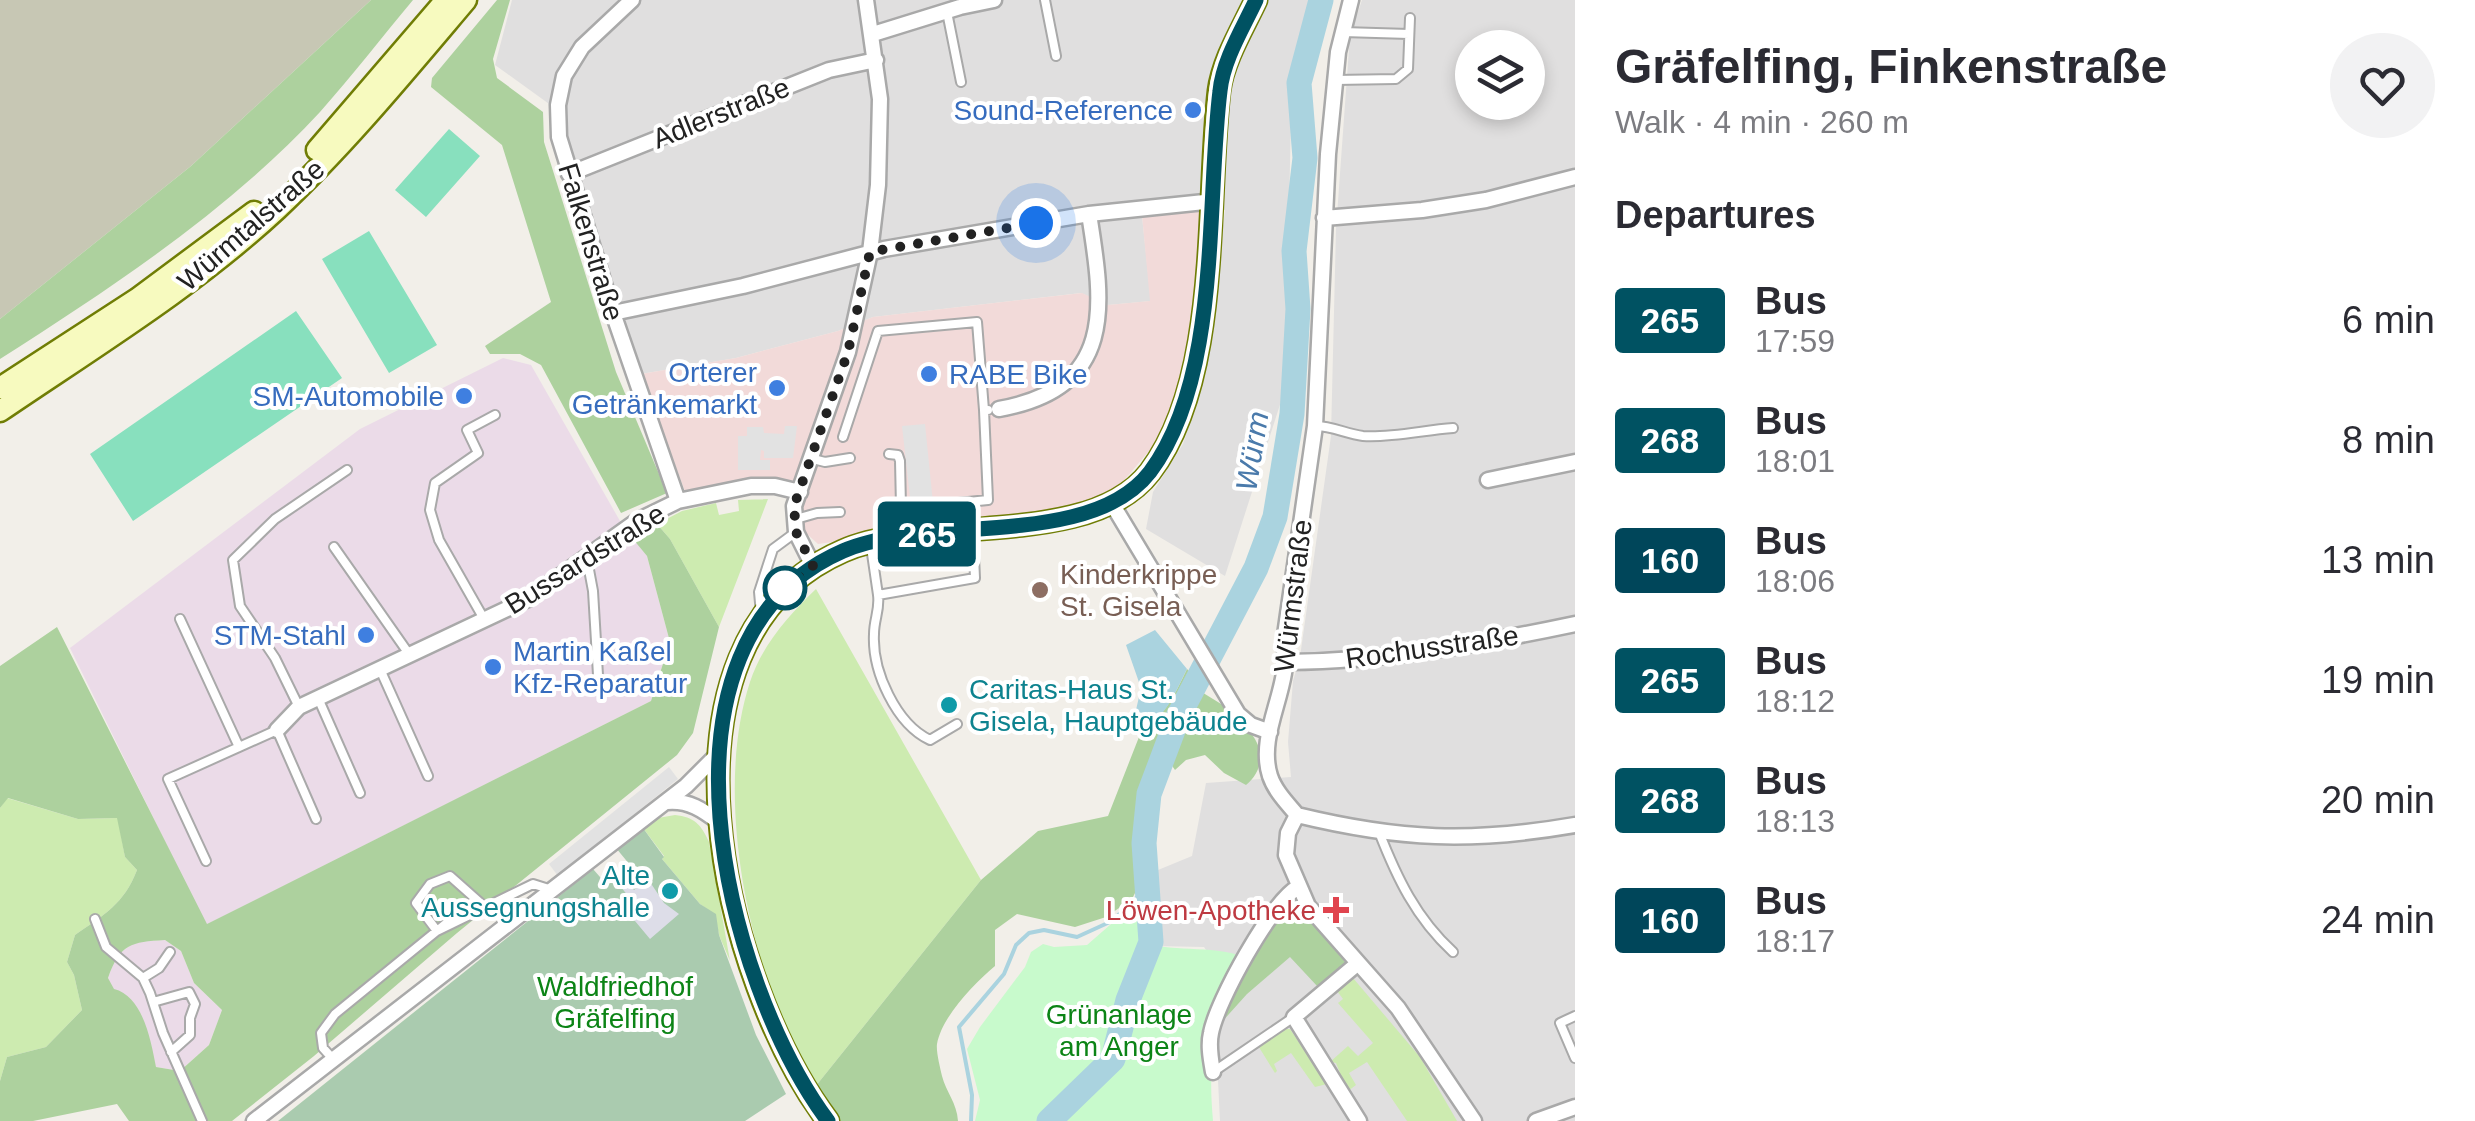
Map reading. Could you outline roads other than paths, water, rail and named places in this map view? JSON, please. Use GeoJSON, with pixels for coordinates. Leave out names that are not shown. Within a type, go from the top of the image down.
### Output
{"type":"FeatureCollection","features":[{"type":"Feature","properties":{"kind":"main road","name":"Würmtalstraße"},"geometry":{"type":"LineString","coordinates":[[0,388],[137,299],[256,211],[309,159],[446,0]]}},
{"type":"Feature","properties":{"kind":"main road","name":"Würmtalstraße"},"geometry":{"type":"LineString","coordinates":[[0,410],[154,308],[275,210],[366,117],[466,0]]}},
{"type":"Feature","properties":{"kind":"main road"},"geometry":{"type":"LineString","coordinates":[[828,1121],[794,1070],[747,954],[732,900],[720,823],[719,753],[734,676],[761,616],[773,599],[813,566],[912,535],[1059,518],[1111,502],[1140,484],[1175,428],[1196,344],[1214,202],[1220,87],[1256,0]]}},
{"type":"Feature","properties":{"kind":"street","name":"Falkenstraße"},"geometry":{"type":"LineString","coordinates":[[632,0],[582,46],[564,76],[558,106],[559,137],[613,313],[678,501]]}},
{"type":"Feature","properties":{"kind":"street"},"geometry":{"type":"LineString","coordinates":[[813,566],[794,526],[800,492],[848,352],[870,252],[878,185],[880,99],[866,0]]}},
{"type":"Feature","properties":{"kind":"street"},"geometry":{"type":"LineString","coordinates":[[873,34],[956,6],[994,0]]}},
{"type":"Feature","properties":{"kind":"street","name":"Würmstraße"},"geometry":{"type":"LineString","coordinates":[[1297,815],[1269,774],[1270,732],[1288,662],[1284,642],[1315,426],[1324,218],[1335,80],[1351,0]]}},
{"type":"Feature","properties":{"kind":"street","name":"Adlerstraße"},"geometry":{"type":"LineString","coordinates":[[569,174],[828,70],[876,60]]}},
{"type":"Feature","properties":{"kind":"street"},"geometry":{"type":"LineString","coordinates":[[1324,218],[1454,205],[1575,178]]}},
{"type":"Feature","properties":{"kind":"street"},"geometry":{"type":"LineString","coordinates":[[613,313],[743,286],[870,252],[1089,214],[1214,202]]}},
{"type":"Feature","properties":{"kind":"street"},"geometry":{"type":"LineString","coordinates":[[992,409],[1027,404],[1056,392],[1086,355],[1098,320],[1100,286],[1089,214]]}},
{"type":"Feature","properties":{"kind":"street"},"geometry":{"type":"LineString","coordinates":[[1488,480],[1575,462]]}},
{"type":"Feature","properties":{"kind":"street","name":"Bussardstraße"},"geometry":{"type":"LineString","coordinates":[[277,730],[299,708],[318,698],[528,599],[588,560],[637,521],[678,501],[751,486],[800,492]]}},
{"type":"Feature","properties":{"kind":"street"},"geometry":{"type":"LineString","coordinates":[[1111,502],[1238,714],[1251,726],[1270,732]]}},
{"type":"Feature","properties":{"kind":"street","name":"Rochusstraße"},"geometry":{"type":"LineString","coordinates":[[1288,662],[1333,662],[1449,650],[1575,624]]}},
{"type":"Feature","properties":{"kind":"street"},"geometry":{"type":"LineString","coordinates":[[254,1121],[666,802],[719,753]]}},
{"type":"Feature","properties":{"kind":"street"},"geometry":{"type":"LineString","coordinates":[[666,802],[694,805],[720,823]]}},
{"type":"Feature","properties":{"kind":"street"},"geometry":{"type":"LineString","coordinates":[[1474,1121],[1398,1008],[1308,906],[1286,854],[1288,833],[1297,815],[1379,832],[1468,838],[1575,825]]}},
{"type":"Feature","properties":{"kind":"street"},"geometry":{"type":"LineString","coordinates":[[1213,1072],[1211,1033],[1226,996],[1246,954],[1287,893],[1298,887]]}},
{"type":"Feature","properties":{"kind":"street"},"geometry":{"type":"LineString","coordinates":[[1357,964],[1294,1018],[1359,1121]]}},
{"type":"Feature","properties":{"kind":"street"},"geometry":{"type":"LineString","coordinates":[[1536,1121],[1575,1107]]}},
{"type":"Feature","properties":{"kind":"lane"},"geometry":{"type":"LineString","coordinates":[[1045,0],[1056,56]]}},
{"type":"Feature","properties":{"kind":"lane"},"geometry":{"type":"LineString","coordinates":[[956,6],[961,82]]}},
{"type":"Feature","properties":{"kind":"lane"},"geometry":{"type":"LineString","coordinates":[[1335,80],[1396,79],[1408,68],[1410,18]]}},
{"type":"Feature","properties":{"kind":"lane"},"geometry":{"type":"LineString","coordinates":[[1342,32],[1410,34]]}},
{"type":"Feature","properties":{"kind":"lane"},"geometry":{"type":"LineString","coordinates":[[843,436],[878,331],[977,322],[992,409],[988,500],[901,508]]}},
{"type":"Feature","properties":{"kind":"lane"},"geometry":{"type":"LineString","coordinates":[[484,620],[439,540],[430,510],[435,483],[478,453],[468,430],[495,415]]}},
{"type":"Feature","properties":{"kind":"lane"},"geometry":{"type":"LineString","coordinates":[[1315,426],[1336,427],[1359,436],[1453,428]]}},
{"type":"Feature","properties":{"kind":"lane"},"geometry":{"type":"LineString","coordinates":[[888,454],[900,460],[901,508],[912,535]]}},
{"type":"Feature","properties":{"kind":"lane"},"geometry":{"type":"LineString","coordinates":[[813,460],[850,458]]}},
{"type":"Feature","properties":{"kind":"lane"},"geometry":{"type":"LineString","coordinates":[[299,708],[275,658],[240,606],[232,560],[275,519],[347,470]]}},
{"type":"Feature","properties":{"kind":"lane"},"geometry":{"type":"LineString","coordinates":[[761,616],[759,592],[774,549],[794,526],[816,513],[840,512]]}},
{"type":"Feature","properties":{"kind":"lane"},"geometry":{"type":"LineString","coordinates":[[878,595],[975,578],[973,529]]}},
{"type":"Feature","properties":{"kind":"lane"},"geometry":{"type":"LineString","coordinates":[[334,547],[409,654]]}},
{"type":"Feature","properties":{"kind":"lane"},"geometry":{"type":"LineString","coordinates":[[872,548],[880,610],[874,634],[882,684],[916,734],[930,740],[958,724]]}},
{"type":"Feature","properties":{"kind":"lane"},"geometry":{"type":"LineString","coordinates":[[588,560],[598,675]]}},
{"type":"Feature","properties":{"kind":"lane"},"geometry":{"type":"LineString","coordinates":[[180,620],[239,747]]}},
{"type":"Feature","properties":{"kind":"lane"},"geometry":{"type":"LineString","coordinates":[[379,668],[428,776]]}},
{"type":"Feature","properties":{"kind":"lane"},"geometry":{"type":"LineString","coordinates":[[318,698],[360,794]]}},
{"type":"Feature","properties":{"kind":"lane"},"geometry":{"type":"LineString","coordinates":[[206,862],[168,780],[277,730],[316,819]]}},
{"type":"Feature","properties":{"kind":"lane"},"geometry":{"type":"LineString","coordinates":[[1379,832],[1404,891],[1420,916],[1453,952]]}},
{"type":"Feature","properties":{"kind":"lane"},"geometry":{"type":"LineString","coordinates":[[437,931],[416,903],[430,884],[450,876],[486,908]]}},
{"type":"Feature","properties":{"kind":"lane"},"geometry":{"type":"LineString","coordinates":[[437,931],[533,884],[552,890]]}},
{"type":"Feature","properties":{"kind":"lane"},"geometry":{"type":"LineString","coordinates":[[333,1060],[323,1048],[321,1033],[335,1014],[476,899]]}},
{"type":"Feature","properties":{"kind":"lane"},"geometry":{"type":"LineString","coordinates":[[94,919],[106,947],[142,978],[202,1121]]}},
{"type":"Feature","properties":{"kind":"lane"},"geometry":{"type":"LineString","coordinates":[[142,978],[159,968],[170,952]]}},
{"type":"Feature","properties":{"kind":"lane"},"geometry":{"type":"LineString","coordinates":[[153,1002],[188,992],[196,1004],[190,1018],[190,1035],[171,1052]]}},
{"type":"Feature","properties":{"kind":"lane"},"geometry":{"type":"LineString","coordinates":[[1575,1016],[1560,1023],[1575,1058]]}},
{"type":"Feature","properties":{"kind":"lane"},"geometry":{"type":"LineString","coordinates":[[1213,1072],[1294,1018]]}},
{"type":"Feature","properties":{"kind":"water"},"geometry":{"type":"Polygon","coordinates":[[[1155,630],[1187,669],[1165,710],[1145,728],[1136,710],[1141,688],[1126,645],[1155,630]]]}},
{"type":"Feature","properties":{"kind":"waterway","name":"Würm"},"geometry":{"type":"LineString","coordinates":[[1049,1121],[1113,1059],[1128,1000],[1151,942],[1144,843],[1149,794],[1178,717],[1256,568],[1275,517],[1292,414],[1298,309],[1294,251],[1305,158],[1299,83],[1321,0]]}},
{"type":"Feature","properties":{"kind":"waterway","name":"Würm"},"geometry":{"type":"LineString","coordinates":[[971,1121],[972,1095],[959,1027],[1004,974],[1016,945],[1029,933],[1044,930],[1077,937],[1112,921],[1147,888]]}},
{"type":"Feature","properties":{"kind":"place","name":"Sound-Reference"},"geometry":{"type":"Point","coordinates":[1193,110]}},
{"type":"Feature","properties":{"kind":"place","name":"RABE Bike"},"geometry":{"type":"Point","coordinates":[929,374]}},
{"type":"Feature","properties":{"kind":"place","name":"Orterer Getränkemarkt"},"geometry":{"type":"Point","coordinates":[777,388]}},
{"type":"Feature","properties":{"kind":"place","name":"SM-Automobile"},"geometry":{"type":"Point","coordinates":[464,396]}},
{"type":"Feature","properties":{"kind":"place","name":"Kinderkrippe St. Gisela"},"geometry":{"type":"Point","coordinates":[1040,590]}},
{"type":"Feature","properties":{"kind":"place","name":"STM-Stahl"},"geometry":{"type":"Point","coordinates":[366,635]}},
{"type":"Feature","properties":{"kind":"place","name":"Martin Kaßel Kfz-Reparatur"},"geometry":{"type":"Point","coordinates":[493,667]}},
{"type":"Feature","properties":{"kind":"place","name":"Caritas-Haus St. Gisela, Hauptgebäude"},"geometry":{"type":"Point","coordinates":[949,705]}},
{"type":"Feature","properties":{"kind":"place","name":"Alte Aussegnungshalle"},"geometry":{"type":"Point","coordinates":[670,891]}},
{"type":"Feature","properties":{"kind":"place","name":"Löwen-Apotheke"},"geometry":{"type":"Point","coordinates":[1336,910]}},
{"type":"Feature","properties":{"kind":"park label","name":"Waldfriedhof Gräfelfing"},"geometry":{"type":"Point","coordinates":[615,1002]}},
{"type":"Feature","properties":{"kind":"park label","name":"Grünanlage am Anger"},"geometry":{"type":"Point","coordinates":[1119,1030]}}]}
